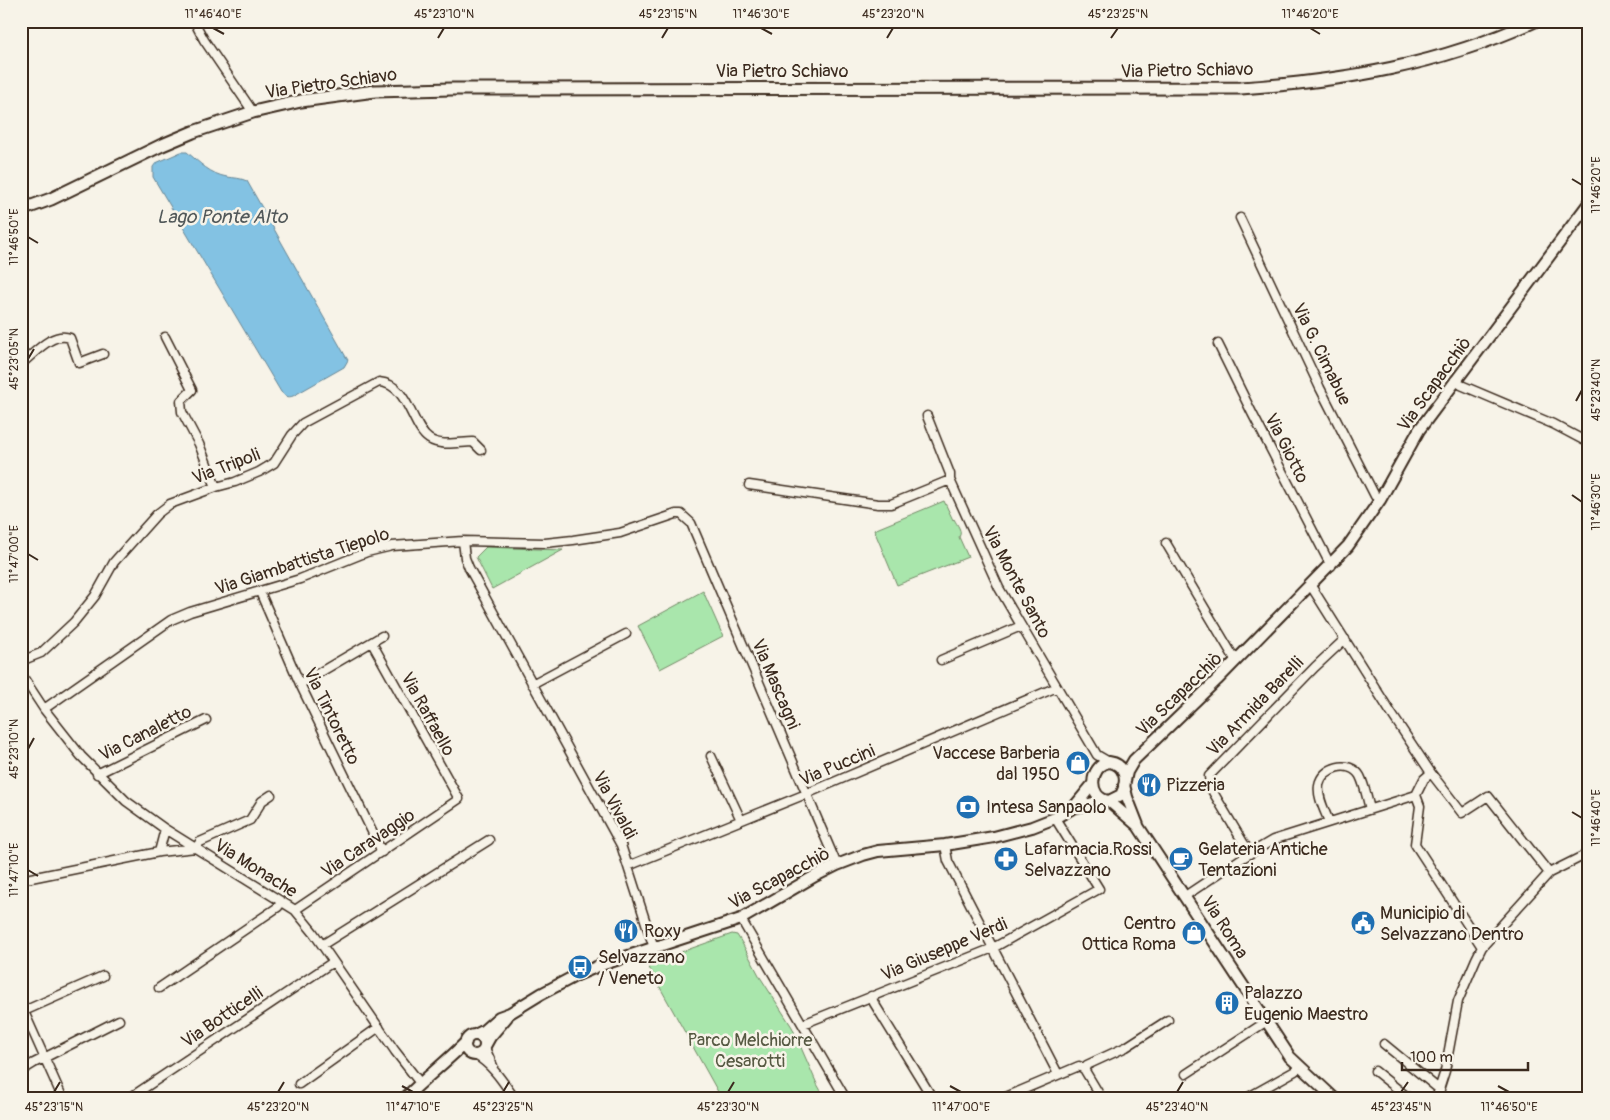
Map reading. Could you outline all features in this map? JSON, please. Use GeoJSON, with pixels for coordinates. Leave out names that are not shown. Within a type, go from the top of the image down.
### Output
{"type":"FeatureCollection","features":[{"type":"Feature","properties":{"kind":"main road","name":"Via Pietro Schiavo"},"geometry":{"type":"LineString","coordinates":[[21,210],[40,203],[160,146],[252,112],[301,101],[375,91],[451,89],[1250,87],[1351,77],[1404,66],[1507,34],[1535,21]]}},
{"type":"Feature","properties":{"kind":"main road","name":"Via Pietro Schiavo"},"geometry":{"type":"LineString","coordinates":[[21,203],[40,203]]}},
{"type":"Feature","properties":{"kind":"street"},"geometry":{"type":"LineString","coordinates":[[194,21],[204,40],[252,112]]}},
{"type":"Feature","properties":{"kind":"street","name":"Via Scapacchiò"},"geometry":{"type":"LineString","coordinates":[[1125,783],[1133,761],[1331,566],[1358,534],[1380,500],[1419,430],[1589,203]]}},
{"type":"Feature","properties":{"kind":"street","name":"Via G. Cimabue"},"geometry":{"type":"LineString","coordinates":[[1240,218],[1320,388],[1375,496],[1380,500]]}},
{"type":"Feature","properties":{"kind":"street"},"geometry":{"type":"LineString","coordinates":[[21,364],[52,339],[60,337],[70,338],[79,363],[103,354]]}},
{"type":"Feature","properties":{"kind":"street"},"geometry":{"type":"LineString","coordinates":[[165,337],[192,390],[181,401],[182,412],[199,444],[216,487]]}},
{"type":"Feature","properties":{"kind":"street","name":"Via Giotto"},"geometry":{"type":"LineString","coordinates":[[1218,344],[1331,566]]}},
{"type":"Feature","properties":{"kind":"street"},"geometry":{"type":"LineString","coordinates":[[1455,380],[1461,385],[1553,424],[1589,443]]}},
{"type":"Feature","properties":{"kind":"street","name":"Via Tripoli"},"geometry":{"type":"LineString","coordinates":[[21,661],[40,653],[74,622],[96,596],[114,562],[157,514],[170,504],[259,472],[274,463],[292,435],[303,423],[379,382],[387,383],[402,397],[411,409],[419,427],[430,440],[438,442],[472,442],[481,450]]}},
{"type":"Feature","properties":{"kind":"street","name":"Via Monte Santo"},"geometry":{"type":"LineString","coordinates":[[927,416],[947,465],[950,480],[999,588],[1097,755],[1098,768]]}},
{"type":"Feature","properties":{"kind":"street"},"geometry":{"type":"LineString","coordinates":[[749,485],[878,504],[891,504],[950,480]]}},
{"type":"Feature","properties":{"kind":"street","name":"Via Giambattista Tiepolo"},"geometry":{"type":"LineString","coordinates":[[44,709],[171,620],[190,612],[260,592],[326,570],[347,559],[367,552],[392,546],[463,540],[545,542],[573,540],[620,534],[676,514],[684,516]]}},
{"type":"Feature","properties":{"kind":"street","name":"Via Mascagni"},"geometry":{"type":"LineString","coordinates":[[684,516],[691,523],[837,865]]}},
{"type":"Feature","properties":{"kind":"street","name":"Via Vivaldi"},"geometry":{"type":"LineString","coordinates":[[463,540],[465,558],[469,568],[621,845],[654,948]]}},
{"type":"Feature","properties":{"kind":"street"},"geometry":{"type":"LineString","coordinates":[[1166,543],[1236,661]]}},
{"type":"Feature","properties":{"kind":"street"},"geometry":{"type":"LineString","coordinates":[[1310,586],[1390,713],[1431,773],[1462,813],[1488,796],[1549,873]]}},
{"type":"Feature","properties":{"kind":"street","name":"Via Tintoretto"},"geometry":{"type":"LineString","coordinates":[[260,592],[300,684],[382,852]]}},
{"type":"Feature","properties":{"kind":"street"},"geometry":{"type":"LineString","coordinates":[[940,660],[1021,626]]}},
{"type":"Feature","properties":{"kind":"street"},"geometry":{"type":"LineString","coordinates":[[532,684],[626,634]]}},
{"type":"Feature","properties":{"kind":"street"},"geometry":{"type":"LineString","coordinates":[[300,684],[382,636]]}},
{"type":"Feature","properties":{"kind":"street","name":"Via Armida Barelli"},"geometry":{"type":"LineString","coordinates":[[1251,852],[1244,844],[1210,787],[1209,776],[1315,667],[1345,639]]}},
{"type":"Feature","properties":{"kind":"street","name":"Via Raffaello"},"geometry":{"type":"LineString","coordinates":[[372,643],[459,799]]}},
{"type":"Feature","properties":{"kind":"street"},"geometry":{"type":"LineString","coordinates":[[21,674],[44,709],[97,774],[126,801],[165,829],[196,848],[200,842],[250,820],[262,801],[271,795]]}},
{"type":"Feature","properties":{"kind":"street","name":"Via Puccini"},"geometry":{"type":"LineString","coordinates":[[628,866],[806,794],[1057,687]]}},
{"type":"Feature","properties":{"kind":"street","name":"Via Canaletto"},"geometry":{"type":"LineString","coordinates":[[97,774],[206,720]]}},
{"type":"Feature","properties":{"kind":"street","name":"Via Monte Santo"},"geometry":{"type":"LineString","coordinates":[[1097,755],[1111,762]]}},
{"type":"Feature","properties":{"kind":"street"},"geometry":{"type":"LineString","coordinates":[[711,756],[741,820]]}},
{"type":"Feature","properties":{"kind":"street","name":"Via Scapacchiò"},"geometry":{"type":"LineString","coordinates":[[1111,762],[1133,761]]}},
{"type":"Feature","properties":{"kind":"street"},"geometry":{"type":"LineString","coordinates":[[1111,762],[1124,771],[1125,783],[1121,795],[1107,801],[1101,799],[1095,792],[1093,784],[1098,768],[1102,764],[1111,762]]}},
{"type":"Feature","properties":{"kind":"street"},"geometry":{"type":"LineString","coordinates":[[1329,822],[1319,793],[1319,784],[1323,776],[1341,766],[1351,767],[1360,776],[1370,809]]}},
{"type":"Feature","properties":{"kind":"street"},"geometry":{"type":"LineString","coordinates":[[1185,896],[1251,852],[1273,840],[1416,795],[1424,779],[1431,773]]}},
{"type":"Feature","properties":{"kind":"street","name":"Via Roma"},"geometry":{"type":"LineString","coordinates":[[1125,783],[1127,797],[1138,826],[1267,1022],[1290,1056],[1335,1099]]}},
{"type":"Feature","properties":{"kind":"street","name":"Via Scapacchiò"},"geometry":{"type":"LineString","coordinates":[[1073,808],[1093,784]]}},
{"type":"Feature","properties":{"kind":"street"},"geometry":{"type":"LineString","coordinates":[[1416,795],[1420,806],[1416,844],[1482,947]]}},
{"type":"Feature","properties":{"kind":"street","name":"Via Caravaggio"},"geometry":{"type":"LineString","coordinates":[[295,910],[459,799]]}},
{"type":"Feature","properties":{"kind":"street","name":"Via Scapacchiò"},"geometry":{"type":"LineString","coordinates":[[404,1099],[471,1038],[483,1031],[499,1017],[510,1013],[577,975],[741,919],[837,865],[862,855],[878,851],[945,845],[994,837],[1032,827],[1056,818],[1073,808],[1107,801]]}},
{"type":"Feature","properties":{"kind":"street","name":"Via Roma"},"geometry":{"type":"LineString","coordinates":[[1107,801],[1138,826]]}},
{"type":"Feature","properties":{"kind":"street","name":"Via Giuseppe Verdi"},"geometry":{"type":"LineString","coordinates":[[803,1024],[993,948],[1099,889],[1056,818]]}},
{"type":"Feature","properties":{"kind":"street"},"geometry":{"type":"LineString","coordinates":[[159,852],[165,829]]}},
{"type":"Feature","properties":{"kind":"street"},"geometry":{"type":"LineString","coordinates":[[322,945],[489,840]]}},
{"type":"Feature","properties":{"kind":"street"},"geometry":{"type":"LineString","coordinates":[[945,845],[948,861],[1058,1074]]}},
{"type":"Feature","properties":{"kind":"street","name":"Via Monache"},"geometry":{"type":"LineString","coordinates":[[21,880],[159,852],[196,848],[295,910],[420,1083]]}},
{"type":"Feature","properties":{"kind":"street"},"geometry":{"type":"LineString","coordinates":[[1436,1099],[1445,1071],[1458,1001],[1482,947],[1549,873],[1589,853]]}},
{"type":"Feature","properties":{"kind":"street"},"geometry":{"type":"LineString","coordinates":[[159,988],[278,907],[281,902]]}},
{"type":"Feature","properties":{"kind":"street"},"geometry":{"type":"LineString","coordinates":[[741,919],[846,1099]]}},
{"type":"Feature","properties":{"kind":"street","name":"Via Botticelli"},"geometry":{"type":"LineString","coordinates":[[128,1099],[333,962]]}},
{"type":"Feature","properties":{"kind":"street"},"geometry":{"type":"LineString","coordinates":[[63,1099],[23,1008],[103,976]]}},
{"type":"Feature","properties":{"kind":"street"},"geometry":{"type":"LineString","coordinates":[[871,996],[933,1099]]}},
{"type":"Feature","properties":{"kind":"street","name":"Via Scapacchiò"},"geometry":{"type":"LineString","coordinates":[[444,1064],[461,1057],[479,1054],[495,1030],[510,1013]]}},
{"type":"Feature","properties":{"kind":"street"},"geometry":{"type":"LineString","coordinates":[[21,1071],[119,1020]]}},
{"type":"Feature","properties":{"kind":"street"},"geometry":{"type":"LineString","coordinates":[[1084,1069],[1087,1065],[1126,1047],[1168,1020]]}},
{"type":"Feature","properties":{"kind":"street"},"geometry":{"type":"LineString","coordinates":[[1186,1074],[1267,1022]]}},
{"type":"Feature","properties":{"kind":"street"},"geometry":{"type":"LineString","coordinates":[[299,1084],[379,1027]]}},
{"type":"Feature","properties":{"kind":"street"},"geometry":{"type":"LineString","coordinates":[[495,1070],[484,1060],[467,1050],[471,1038],[481,1037],[495,1070],[515,1099]]}},
{"type":"Feature","properties":{"kind":"street"},"geometry":{"type":"LineString","coordinates":[[1384,1044],[1440,1090]]}},
{"type":"Feature","properties":{"kind":"street"},"geometry":{"type":"LineString","coordinates":[[1001,1099],[1079,1066],[1084,1069],[1102,1099]]}},
{"type":"Feature","properties":{"kind":"street"},"geometry":{"type":"LineString","coordinates":[[1245,1099],[1300,1067]]}},
{"type":"Feature","properties":{"kind":"street"},"geometry":{"type":"LineString","coordinates":[[1375,1071],[1410,1099]]}},
{"type":"Feature","properties":{"kind":"green space"},"geometry":{"type":"Polygon","coordinates":[[[944,501],[959,528],[959,537],[968,557],[897,585],[874,530],[944,501]]]}},
{"type":"Feature","properties":{"kind":"green space"},"geometry":{"type":"Polygon","coordinates":[[[486,547],[563,550],[492,589],[476,557],[486,547]]]}},
{"type":"Feature","properties":{"kind":"green space"},"geometry":{"type":"Polygon","coordinates":[[[703,591],[723,636],[660,669],[638,626],[703,591]]]}},
{"type":"Feature","properties":{"kind":"green space","name":"Parco Melchiorre Cesarotti"},"geometry":{"type":"Polygon","coordinates":[[[732,934],[737,935],[760,977],[792,1027],[821,1091],[831,1099],[722,1099],[647,964],[732,934]]]}},
{"type":"Feature","properties":{"kind":"water","name":"Lago Ponte Alto"},"geometry":{"type":"Polygon","coordinates":[[[181,152],[187,152],[205,168],[221,176],[247,181],[348,360],[344,367],[293,396],[287,396],[281,392],[153,177],[153,167],[156,163],[181,152]]]}},
{"type":"Feature","properties":{"kind":"place","name":"Vaccese Barberia dal 1950"},"geometry":{"type":"Point","coordinates":[1078,763]}},
{"type":"Feature","properties":{"kind":"place","name":"Pizzeria"},"geometry":{"type":"Point","coordinates":[1149,785]}},
{"type":"Feature","properties":{"kind":"place","name":"Intesa Sanpaolo"},"geometry":{"type":"Point","coordinates":[968,807]}},
{"type":"Feature","properties":{"kind":"place","name":"Lafarmacia.Rossi Selvazzano"},"geometry":{"type":"Point","coordinates":[1006,859]}},
{"type":"Feature","properties":{"kind":"place","name":"Gelateria Antiche Tentazioni"},"geometry":{"type":"Point","coordinates":[1181,859]}},
{"type":"Feature","properties":{"kind":"place","name":"Municipio di Selvazzano Dentro"},"geometry":{"type":"Point","coordinates":[1363,923]}},
{"type":"Feature","properties":{"kind":"place","name":"Roxy"},"geometry":{"type":"Point","coordinates":[626,931]}},
{"type":"Feature","properties":{"kind":"place","name":"Centro Ottica Roma"},"geometry":{"type":"Point","coordinates":[1194,933]}},
{"type":"Feature","properties":{"kind":"place","name":"Selvazzano / Veneto"},"geometry":{"type":"Point","coordinates":[580,967]}},
{"type":"Feature","properties":{"kind":"place","name":"Palazzo Eugenio Maestro"},"geometry":{"type":"Point","coordinates":[1227,1003]}}]}
